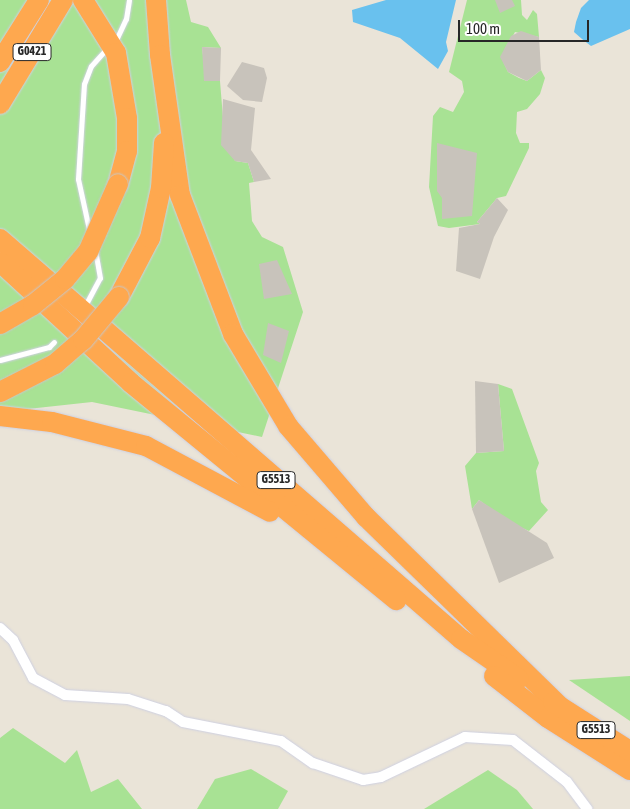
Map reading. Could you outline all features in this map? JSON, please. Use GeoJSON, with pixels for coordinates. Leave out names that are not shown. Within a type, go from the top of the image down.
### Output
{"type":"FeatureCollection","features":[{"type":"Feature","properties":{"kind":"highway","name":"G0421"},"geometry":{"type":"LineString","coordinates":[[0,62],[39,0]]}},
{"type":"Feature","properties":{"kind":"highway","name":"G0421"},"geometry":{"type":"LineString","coordinates":[[0,104],[63,0]]}},
{"type":"Feature","properties":{"kind":"highway"},"geometry":{"type":"LineString","coordinates":[[0,324],[52,290],[88,252],[118,184],[127,151],[127,118],[116,53],[83,0]]}},
{"type":"Feature","properties":{"kind":"highway"},"geometry":{"type":"LineString","coordinates":[[156,0],[166,99],[184,204],[233,334],[288,426],[366,517],[563,709]]}},
{"type":"Feature","properties":{"kind":"highway"},"geometry":{"type":"LineString","coordinates":[[0,392],[54,364],[83,340],[119,297],[150,238],[161,188],[166,99]]}},
{"type":"Feature","properties":{"kind":"highway","name":"G5513"},"geometry":{"type":"LineString","coordinates":[[0,239],[461,640],[563,709],[630,751]]}},
{"type":"Feature","properties":{"kind":"highway","name":"G5513"},"geometry":{"type":"LineString","coordinates":[[0,262],[124,377],[319,538],[548,718],[630,770]]}},
{"type":"Feature","properties":{"kind":"highway"},"geometry":{"type":"LineString","coordinates":[[0,280],[66,340],[124,377]]}},
{"type":"Feature","properties":{"kind":"highway"},"geometry":{"type":"LineString","coordinates":[[0,416],[99,432],[146,446],[186,464],[319,538]]}},
{"type":"Feature","properties":{"kind":"street"},"geometry":{"type":"LineString","coordinates":[[0,628],[12,640],[33,678],[66,695],[128,699],[166,711],[183,722],[281,741],[314,763],[363,780],[381,777],[465,737],[512,740],[567,782],[587,809]]}},
{"type":"Feature","properties":{"kind":"lane"},"geometry":{"type":"LineString","coordinates":[[116,40],[126,19],[129,0]]}},
{"type":"Feature","properties":{"kind":"lane"},"geometry":{"type":"LineString","coordinates":[[87,302],[100,278],[80,201],[84,84],[94,62],[107,48]]}},
{"type":"Feature","properties":{"kind":"lane"},"geometry":{"type":"LineString","coordinates":[[0,360],[49,347],[54,342]]}},
{"type":"Feature","properties":{"kind":"green space"},"geometry":{"type":"Polygon","coordinates":[[[0,0],[186,0],[191,22],[208,27],[221,48],[202,47],[206,81],[220,81],[223,118],[235,161],[248,163],[254,182],[249,183],[252,221],[262,237],[283,247],[303,312],[262,437],[92,402],[0,412],[0,0]]]}},
{"type":"Feature","properties":{"kind":"green space"},"geometry":{"type":"Polygon","coordinates":[[[467,0],[521,0],[522,15],[527,20],[533,10],[537,14],[539,37],[515,32],[501,57],[508,72],[519,78],[527,81],[541,70],[545,78],[540,94],[527,109],[517,112],[516,133],[520,143],[529,143],[529,148],[506,196],[497,198],[477,222],[480,224],[449,228],[438,226],[429,187],[433,116],[440,107],[453,112],[464,92],[462,81],[449,72],[467,0]]]}},
{"type":"Feature","properties":{"kind":"green space"},"geometry":{"type":"Polygon","coordinates":[[[498,384],[512,389],[539,463],[536,471],[541,502],[548,510],[529,531],[509,522],[479,500],[472,509],[465,466],[476,453],[504,451],[498,384]]]}},
{"type":"Feature","properties":{"kind":"green space"},"geometry":{"type":"Polygon","coordinates":[[[630,676],[630,721],[569,680],[630,676]]]}},
{"type":"Feature","properties":{"kind":"green space"},"geometry":{"type":"Polygon","coordinates":[[[13,728],[65,763],[77,750],[91,792],[118,779],[142,809],[0,809],[0,738],[13,728]]]}},
{"type":"Feature","properties":{"kind":"green space"},"geometry":{"type":"Polygon","coordinates":[[[251,769],[288,791],[278,809],[197,809],[215,779],[251,769]]]}},
{"type":"Feature","properties":{"kind":"green space"},"geometry":{"type":"Polygon","coordinates":[[[488,770],[517,790],[533,809],[424,809],[488,770]]]}},
{"type":"Feature","properties":{"kind":"water"},"geometry":{"type":"Polygon","coordinates":[[[386,0],[456,0],[446,42],[448,51],[438,69],[400,38],[353,22],[352,10],[386,0]]]}},
{"type":"Feature","properties":{"kind":"water"},"geometry":{"type":"Polygon","coordinates":[[[589,0],[630,0],[630,29],[591,46],[574,32],[581,8],[589,0]]]}},
{"type":"Feature","properties":{"kind":"building"},"geometry":{"type":"Polygon","coordinates":[[[495,0],[512,0],[515,6],[500,13],[495,0]]]}},
{"type":"Feature","properties":{"kind":"building"},"geometry":{"type":"Polygon","coordinates":[[[521,31],[539,37],[541,70],[527,81],[508,72],[500,57],[511,36],[521,31]]]}},
{"type":"Feature","properties":{"kind":"building"},"geometry":{"type":"Polygon","coordinates":[[[202,47],[221,48],[220,81],[204,81],[202,47]]]}},
{"type":"Feature","properties":{"kind":"building"},"geometry":{"type":"Polygon","coordinates":[[[242,62],[264,68],[267,78],[262,102],[243,100],[227,86],[242,62]]]}},
{"type":"Feature","properties":{"kind":"building"},"geometry":{"type":"Polygon","coordinates":[[[223,99],[255,108],[251,150],[271,179],[254,182],[248,163],[235,161],[221,145],[223,99]]]}},
{"type":"Feature","properties":{"kind":"building"},"geometry":{"type":"Polygon","coordinates":[[[437,143],[477,153],[472,216],[442,219],[442,198],[437,191],[437,143]]]}},
{"type":"Feature","properties":{"kind":"building"},"geometry":{"type":"Polygon","coordinates":[[[497,198],[508,210],[494,237],[480,279],[456,271],[459,228],[480,224],[477,222],[497,198]]]}},
{"type":"Feature","properties":{"kind":"building"},"geometry":{"type":"Polygon","coordinates":[[[277,260],[292,294],[264,299],[259,264],[277,260]]]}},
{"type":"Feature","properties":{"kind":"building"},"geometry":{"type":"Polygon","coordinates":[[[268,323],[289,331],[281,363],[263,355],[268,323]]]}},
{"type":"Feature","properties":{"kind":"building"},"geometry":{"type":"Polygon","coordinates":[[[475,381],[498,384],[504,451],[476,453],[475,381]]]}},
{"type":"Feature","properties":{"kind":"building"},"geometry":{"type":"Polygon","coordinates":[[[479,500],[547,543],[554,558],[499,583],[472,509],[479,500]]]}}]}
